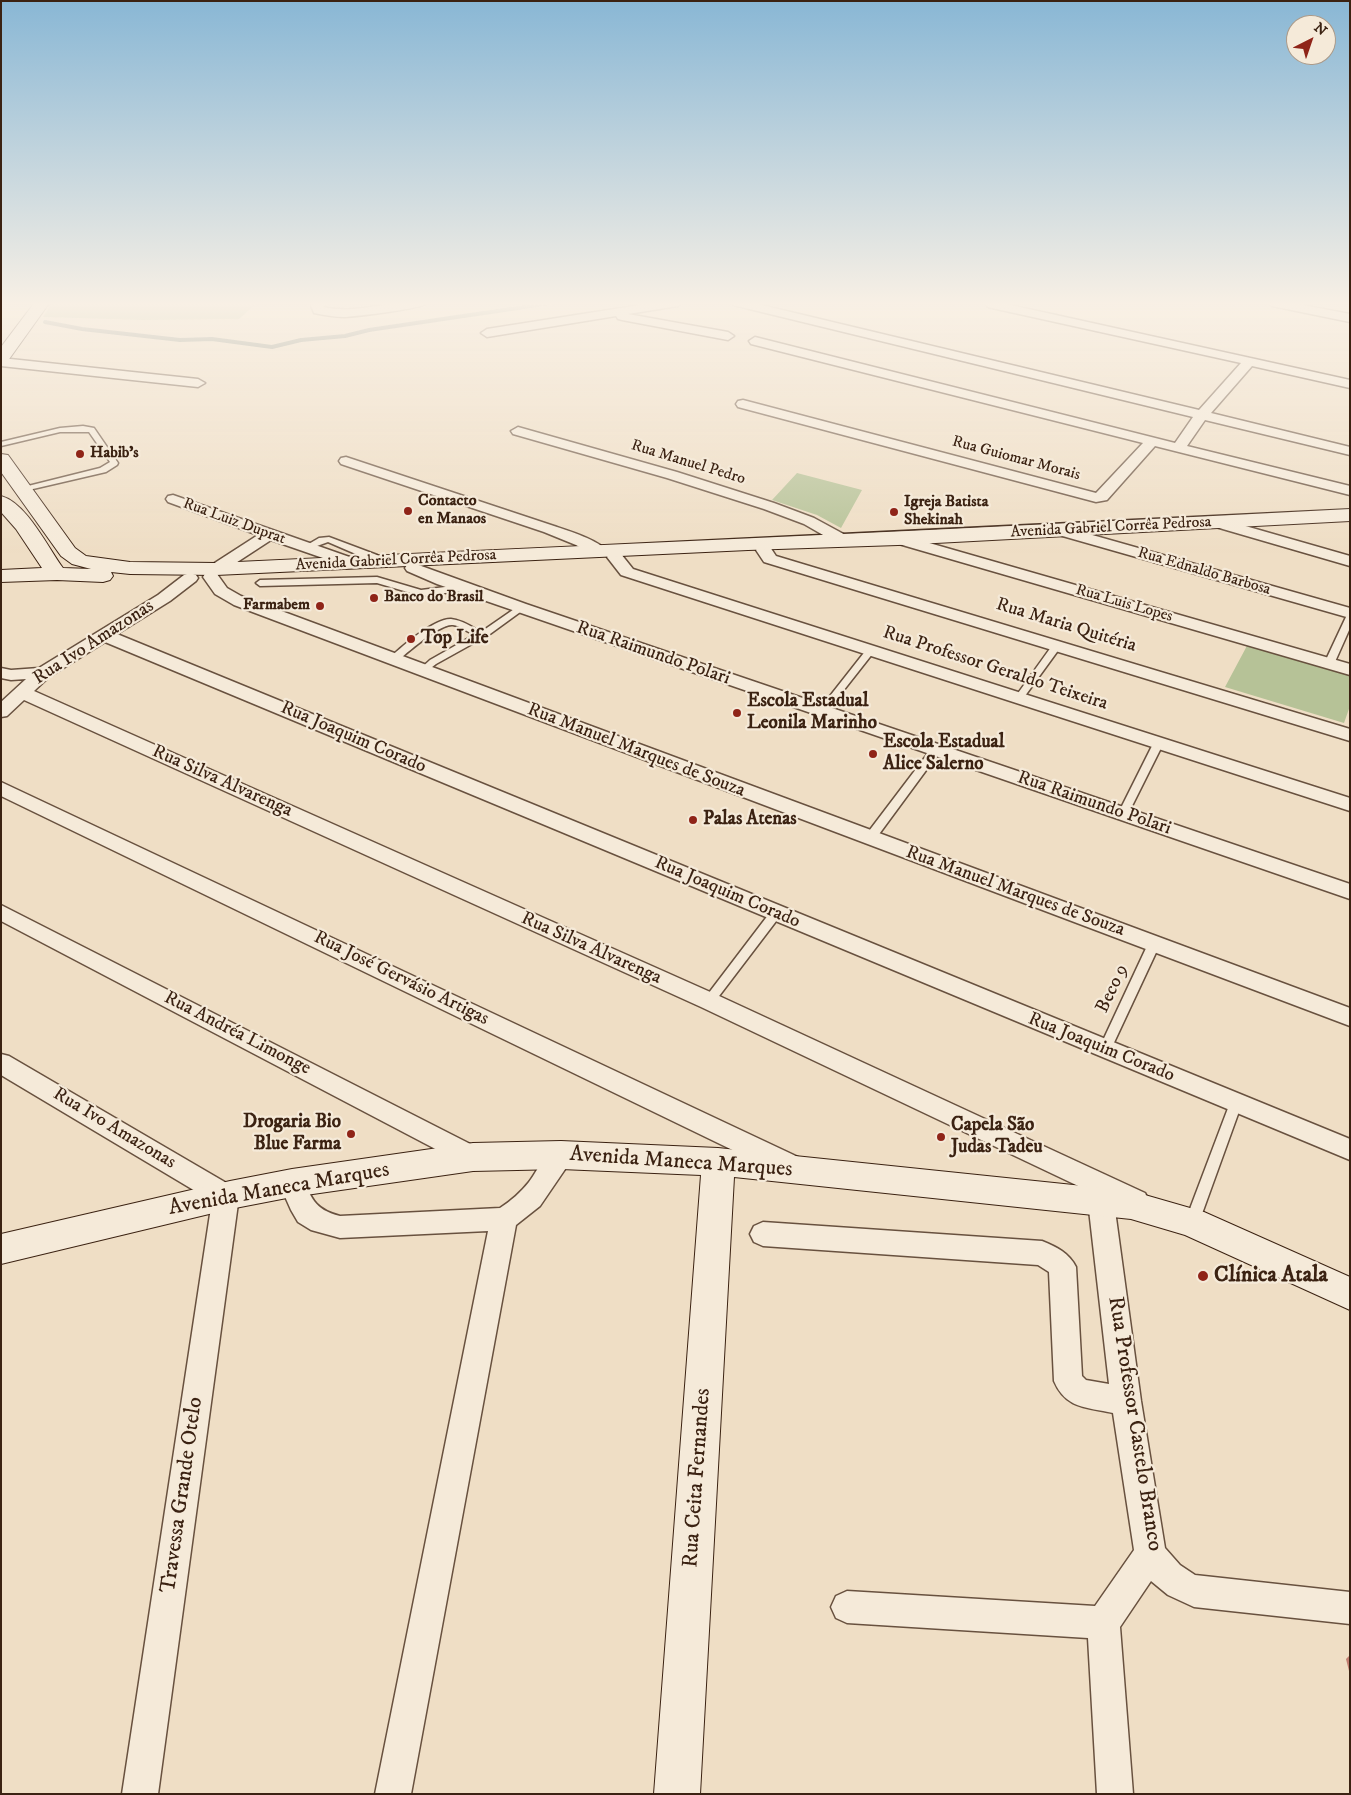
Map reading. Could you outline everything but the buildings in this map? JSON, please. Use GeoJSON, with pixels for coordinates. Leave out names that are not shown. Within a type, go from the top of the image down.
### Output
{"type":"FeatureCollection","features":[{"type":"Feature","properties":{"kind":"street"},"geometry":{"type":"LineString","coordinates":[[931,386],[1350,491]]}},
{"type":"Feature","properties":{"kind":"street"},"geometry":{"type":"LineString","coordinates":[[1079,386],[1350,451]]}},
{"type":"Feature","properties":{"kind":"street"},"geometry":{"type":"LineString","coordinates":[[1178,448],[1202,415],[1227,386]]}},
{"type":"Feature","properties":{"kind":"street","name":"Rua Guiomar Morais"},"geometry":{"type":"LineString","coordinates":[[743,404],[1090,497],[1102,497],[1152,442]]}},
{"type":"Feature","properties":{"kind":"street","name":"Rua Manuel Pedro"},"geometry":{"type":"LineString","coordinates":[[518,431],[672,475],[769,506],[808,521],[843,540]]}},
{"type":"Feature","properties":{"kind":"street","name":"Avenida Gabriel Corrêa Pedrosa"},"geometry":{"type":"LineString","coordinates":[[1,458],[68,552],[79,560],[130,568],[214,573],[614,561],[767,554],[843,540]]}},
{"type":"Feature","properties":{"kind":"street","name":"Rua Professor Geraldo Teixeira"},"geometry":{"type":"LineString","coordinates":[[346,461],[549,528],[582,542],[614,561],[870,651],[1350,805]]}},
{"type":"Feature","properties":{"kind":"street","name":"Rua Luiz Duprat"},"geometry":{"type":"LineString","coordinates":[[173,499],[269,535],[352,563]]}},
{"type":"Feature","properties":{"kind":"street"},"geometry":{"type":"LineString","coordinates":[[1,502],[8,506],[17,516],[57,574]]}},
{"type":"Feature","properties":{"kind":"street","name":"Avenida Gabriel Corrêa Pedrosa"},"geometry":{"type":"LineString","coordinates":[[2,575],[57,574],[190,578],[214,573],[352,563],[614,561],[843,540],[898,539],[1350,515]]}},
{"type":"Feature","properties":{"kind":"street"},"geometry":{"type":"LineString","coordinates":[[1214,522],[1350,561]]}},
{"type":"Feature","properties":{"kind":"street","name":"Rua Ednaldo Barbosa"},"geometry":{"type":"LineString","coordinates":[[1057,530],[1350,615]]}},
{"type":"Feature","properties":{"kind":"street"},"geometry":{"type":"LineString","coordinates":[[214,573],[269,535]]}},
{"type":"Feature","properties":{"kind":"street","name":"Rua Luis Lopes"},"geometry":{"type":"LineString","coordinates":[[898,539],[1350,670]]}},
{"type":"Feature","properties":{"kind":"street","name":"Rua Maria Quitéria"},"geometry":{"type":"LineString","coordinates":[[767,554],[1056,645],[1349,732]]}},
{"type":"Feature","properties":{"kind":"street","name":"Rua Raimundo Polari"},"geometry":{"type":"LineString","coordinates":[[412,568],[461,588],[1350,892]]}},
{"type":"Feature","properties":{"kind":"street","name":"Rua Manuel Marques de Souza"},"geometry":{"type":"LineString","coordinates":[[214,573],[215,587],[232,598],[422,671],[1350,1018]]}},
{"type":"Feature","properties":{"kind":"street","name":"Rua Ivo Amazonas"},"geometry":{"type":"LineString","coordinates":[[1,712],[43,674],[164,598],[190,578]]}},
{"type":"Feature","properties":{"kind":"street","name":"Rua Joaquim Corado"},"geometry":{"type":"LineString","coordinates":[[104,635],[1350,1150]]}},
{"type":"Feature","properties":{"kind":"street"},"geometry":{"type":"LineString","coordinates":[[1,673],[11,675],[43,674]]}},
{"type":"Feature","properties":{"kind":"street","name":"Rua Silva Alvarenga"},"geometry":{"type":"LineString","coordinates":[[21,692],[709,1001],[1158,1212]]}},
{"type":"Feature","properties":{"kind":"street","name":"Rua José Gervásio Artigas"},"geometry":{"type":"LineString","coordinates":[[1,788],[801,1170]]}},
{"type":"Feature","properties":{"kind":"street","name":"Rua Andréa Limonge"},"geometry":{"type":"LineString","coordinates":[[1,912],[473,1157]]}},
{"type":"Feature","properties":{"kind":"street","name":"Rua Ivo Amazonas"},"geometry":{"type":"LineString","coordinates":[[1,1063],[226,1196]]}},
{"type":"Feature","properties":{"kind":"street"},"geometry":{"type":"LineString","coordinates":[[292,1183],[303,1211],[320,1223],[340,1227],[504,1219],[520,1210],[533,1198],[562,1155]]}},
{"type":"Feature","properties":{"kind":"street","name":"Avenida Maneca Marques"},"geometry":{"type":"LineString","coordinates":[[1,1249],[226,1196],[292,1183],[473,1157],[562,1155],[718,1162],[1131,1205],[1192,1222],[1350,1294]]}},
{"type":"Feature","properties":{"kind":"street","name":"Rua Ceita Fernandes"},"geometry":{"type":"LineString","coordinates":[[677,1794],[718,1162]]}},
{"type":"Feature","properties":{"kind":"street","name":"Travessa Grande Otelo"},"geometry":{"type":"LineString","coordinates":[[140,1794],[226,1196]]}},
{"type":"Feature","properties":{"kind":"street","name":"Rua Professor Castelo Branco"},"geometry":{"type":"LineString","coordinates":[[1101,1202],[1126,1401],[1150,1554],[1176,1584],[1194,1590],[1350,1608]]}},
{"type":"Feature","properties":{"kind":"street"},"geometry":{"type":"LineString","coordinates":[[393,1794],[504,1219]]}},
{"type":"Feature","properties":{"kind":"street"},"geometry":{"type":"LineString","coordinates":[[763,1234],[1042,1253],[1062,1267],[1068,1381],[1078,1392],[1126,1401]]}},
{"type":"Feature","properties":{"kind":"street"},"geometry":{"type":"LineString","coordinates":[[1115,1794],[1103,1623],[1150,1554]]}},
{"type":"Feature","properties":{"kind":"street"},"geometry":{"type":"LineString","coordinates":[[847,1607],[1103,1623]]}},
{"type":"Feature","properties":{"kind":"lane"},"geometry":{"type":"LineString","coordinates":[[1,444],[72,428],[86,428],[91,430],[114,463],[103,470],[24,490]]}},
{"type":"Feature","properties":{"kind":"lane"},"geometry":{"type":"LineString","coordinates":[[306,548],[322,540],[329,539],[382,562]]}},
{"type":"Feature","properties":{"kind":"lane"},"geometry":{"type":"LineString","coordinates":[[260,583],[377,580],[421,593],[461,588]]}},
{"type":"Feature","properties":{"kind":"lane"},"geometry":{"type":"LineString","coordinates":[[422,671],[433,662],[480,634],[487,632],[520,608]]}},
{"type":"Feature","properties":{"kind":"lane"},"geometry":{"type":"LineString","coordinates":[[1329,664],[1350,615]]}},
{"type":"Feature","properties":{"kind":"lane"},"geometry":{"type":"LineString","coordinates":[[393,660],[437,627],[448,622],[454,622],[480,634]]}},
{"type":"Feature","properties":{"kind":"lane"},"geometry":{"type":"LineString","coordinates":[[1019,698],[1056,645]]}},
{"type":"Feature","properties":{"kind":"lane"},"geometry":{"type":"LineString","coordinates":[[822,712],[870,651]]}},
{"type":"Feature","properties":{"kind":"lane"},"geometry":{"type":"LineString","coordinates":[[1122,814],[1158,744]]}},
{"type":"Feature","properties":{"kind":"lane"},"geometry":{"type":"LineString","coordinates":[[870,838],[936,750]]}},
{"type":"Feature","properties":{"kind":"lane"},"geometry":{"type":"LineString","coordinates":[[709,1001],[776,913]]}},
{"type":"Feature","properties":{"kind":"lane","name":"Beco 9"},"geometry":{"type":"LineString","coordinates":[[1105,1049],[1154,944]]}},
{"type":"Feature","properties":{"kind":"lane"},"geometry":{"type":"LineString","coordinates":[[1192,1222],[1236,1103]]}},
{"type":"Feature","properties":{"kind":"green space"},"geometry":{"type":"Polygon","coordinates":[[[797,473],[862,490],[841,528],[817,515],[772,500],[797,473]]]}},
{"type":"Feature","properties":{"kind":"green space"},"geometry":{"type":"Polygon","coordinates":[[[1249,642],[1350,671],[1350,706],[1344,723],[1225,687],[1249,642]]]}},
{"type":"Feature","properties":{"kind":"place","name":"Habib's"},"geometry":{"type":"Point","coordinates":[80,454]}},
{"type":"Feature","properties":{"kind":"place","name":"Contacto en Manaos"},"geometry":{"type":"Point","coordinates":[408,511]}},
{"type":"Feature","properties":{"kind":"place","name":"Igreja Batista Shekinah"},"geometry":{"type":"Point","coordinates":[894,512]}},
{"type":"Feature","properties":{"kind":"place","name":"Banco do Brasil"},"geometry":{"type":"Point","coordinates":[374,598]}},
{"type":"Feature","properties":{"kind":"place","name":"Farmabem"},"geometry":{"type":"Point","coordinates":[320,606]}},
{"type":"Feature","properties":{"kind":"place","name":"Top Life"},"geometry":{"type":"Point","coordinates":[411,639]}},
{"type":"Feature","properties":{"kind":"place","name":"Escola Estadual Leonila Marinho"},"geometry":{"type":"Point","coordinates":[737,713]}},
{"type":"Feature","properties":{"kind":"place","name":"Escola Estadual Alice Salerno"},"geometry":{"type":"Point","coordinates":[873,754]}},
{"type":"Feature","properties":{"kind":"place","name":"Palas Atenas"},"geometry":{"type":"Point","coordinates":[693,820]}},
{"type":"Feature","properties":{"kind":"place","name":"Drogaria Bio Blue Farma"},"geometry":{"type":"Point","coordinates":[351,1134]}},
{"type":"Feature","properties":{"kind":"place","name":"Capela São Judas Tadeu"},"geometry":{"type":"Point","coordinates":[941,1137]}},
{"type":"Feature","properties":{"kind":"place","name":"Clínica Atala"},"geometry":{"type":"Point","coordinates":[1203,1276]}}]}
